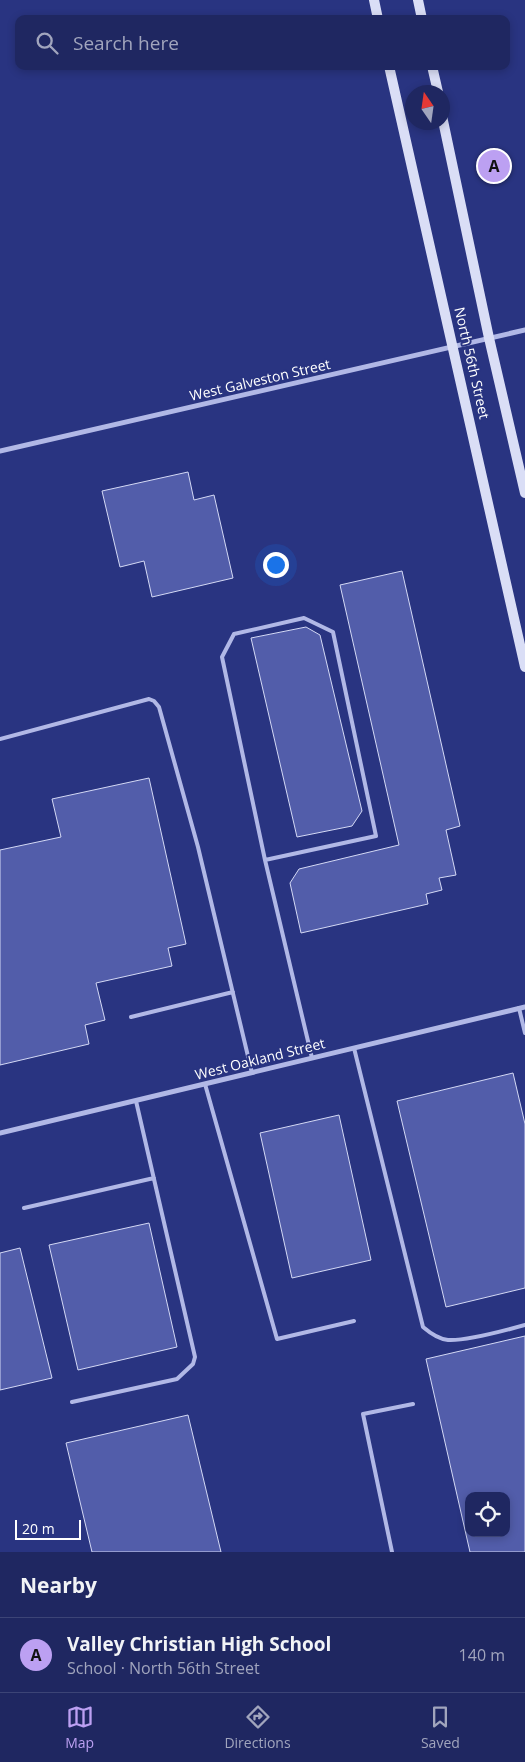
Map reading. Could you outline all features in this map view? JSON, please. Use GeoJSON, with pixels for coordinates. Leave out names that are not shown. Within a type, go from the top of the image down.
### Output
{"type":"FeatureCollection","features":[{"type":"Feature","properties":{"kind":"main road"},"geometry":{"type":"LineString","coordinates":[[374,0],[377,15]]}},
{"type":"Feature","properties":{"kind":"main road"},"geometry":{"type":"LineString","coordinates":[[418,0],[421,15]]}},
{"type":"Feature","properties":{"kind":"main road","name":"North 56th Street"},"geometry":{"type":"LineString","coordinates":[[390,70],[525,667]]}},
{"type":"Feature","properties":{"kind":"main road"},"geometry":{"type":"LineString","coordinates":[[433,70],[436,85]]}},
{"type":"Feature","properties":{"kind":"main road","name":"North 56th Street"},"geometry":{"type":"LineString","coordinates":[[445,130],[489,338],[525,493]]}},
{"type":"Feature","properties":{"kind":"street","name":"West Galveston Street"},"geometry":{"type":"LineString","coordinates":[[0,451],[525,330]]}},
{"type":"Feature","properties":{"kind":"street","name":"West Oakland Street"},"geometry":{"type":"LineString","coordinates":[[0,1133],[522,1007]]}},
{"type":"Feature","properties":{"kind":"lane"},"geometry":{"type":"LineString","coordinates":[[265,860],[376,836],[333,632],[304,618],[234,634],[222,657],[265,860],[312,1058]]}},
{"type":"Feature","properties":{"kind":"lane"},"geometry":{"type":"LineString","coordinates":[[0,739],[149,699],[154,701],[159,707],[195,836],[252,1073]]}},
{"type":"Feature","properties":{"kind":"lane"},"geometry":{"type":"LineString","coordinates":[[131,1017],[233,992]]}},
{"type":"Feature","properties":{"kind":"lane"},"geometry":{"type":"LineString","coordinates":[[522,1007],[525,1033]]}},
{"type":"Feature","properties":{"kind":"lane"},"geometry":{"type":"LineString","coordinates":[[354,1048],[423,1327],[433,1335],[448,1340],[501,1332],[525,1325]]}},
{"type":"Feature","properties":{"kind":"lane"},"geometry":{"type":"LineString","coordinates":[[205,1084],[277,1339],[354,1321]]}},
{"type":"Feature","properties":{"kind":"lane"},"geometry":{"type":"LineString","coordinates":[[72,1402],[177,1379],[193,1364],[195,1357],[136,1101]]}},
{"type":"Feature","properties":{"kind":"lane"},"geometry":{"type":"LineString","coordinates":[[24,1208],[154,1178]]}},
{"type":"Feature","properties":{"kind":"lane"},"geometry":{"type":"LineString","coordinates":[[392,1552],[363,1414],[413,1404]]}},
{"type":"Feature","properties":{"kind":"building"},"geometry":{"type":"Polygon","coordinates":[[[188,472],[194,500],[214,495],[233,578],[152,597],[144,561],[120,567],[102,491],[188,472]]]}},
{"type":"Feature","properties":{"kind":"building"},"geometry":{"type":"Polygon","coordinates":[[[402,571],[460,826],[446,830],[456,875],[439,878],[442,890],[426,894],[428,904],[301,933],[290,883],[299,869],[399,845],[340,585],[402,571]]]}},
{"type":"Feature","properties":{"kind":"building"},"geometry":{"type":"Polygon","coordinates":[[[306,627],[320,635],[362,811],[352,826],[297,837],[251,638],[306,627]]]}},
{"type":"Feature","properties":{"kind":"building"},"geometry":{"type":"Polygon","coordinates":[[[149,778],[186,944],[168,948],[172,966],[96,983],[105,1020],[85,1025],[89,1044],[0,1065],[0,850],[61,837],[52,799],[149,778]]]}},
{"type":"Feature","properties":{"kind":"building"},"geometry":{"type":"Polygon","coordinates":[[[513,1073],[525,1124],[525,1288],[446,1307],[397,1101],[513,1073]]]}},
{"type":"Feature","properties":{"kind":"building"},"geometry":{"type":"Polygon","coordinates":[[[339,1115],[371,1260],[292,1278],[260,1133],[339,1115]]]}},
{"type":"Feature","properties":{"kind":"building"},"geometry":{"type":"Polygon","coordinates":[[[149,1223],[177,1347],[78,1370],[49,1245],[149,1223]]]}},
{"type":"Feature","properties":{"kind":"building"},"geometry":{"type":"Polygon","coordinates":[[[20,1248],[52,1378],[0,1390],[0,1253],[20,1248]]]}},
{"type":"Feature","properties":{"kind":"building"},"geometry":{"type":"Polygon","coordinates":[[[525,1336],[525,1552],[470,1552],[467,1537],[510,1537],[510,1492],[465,1492],[465,1530],[426,1359],[525,1336]]]}},
{"type":"Feature","properties":{"kind":"building"},"geometry":{"type":"Polygon","coordinates":[[[188,1415],[221,1552],[92,1552],[66,1443],[188,1415]]]}},
{"type":"Feature","properties":{"kind":"place","name":"Valley Christian High School"},"geometry":{"type":"Point","coordinates":[494,166]}}]}
